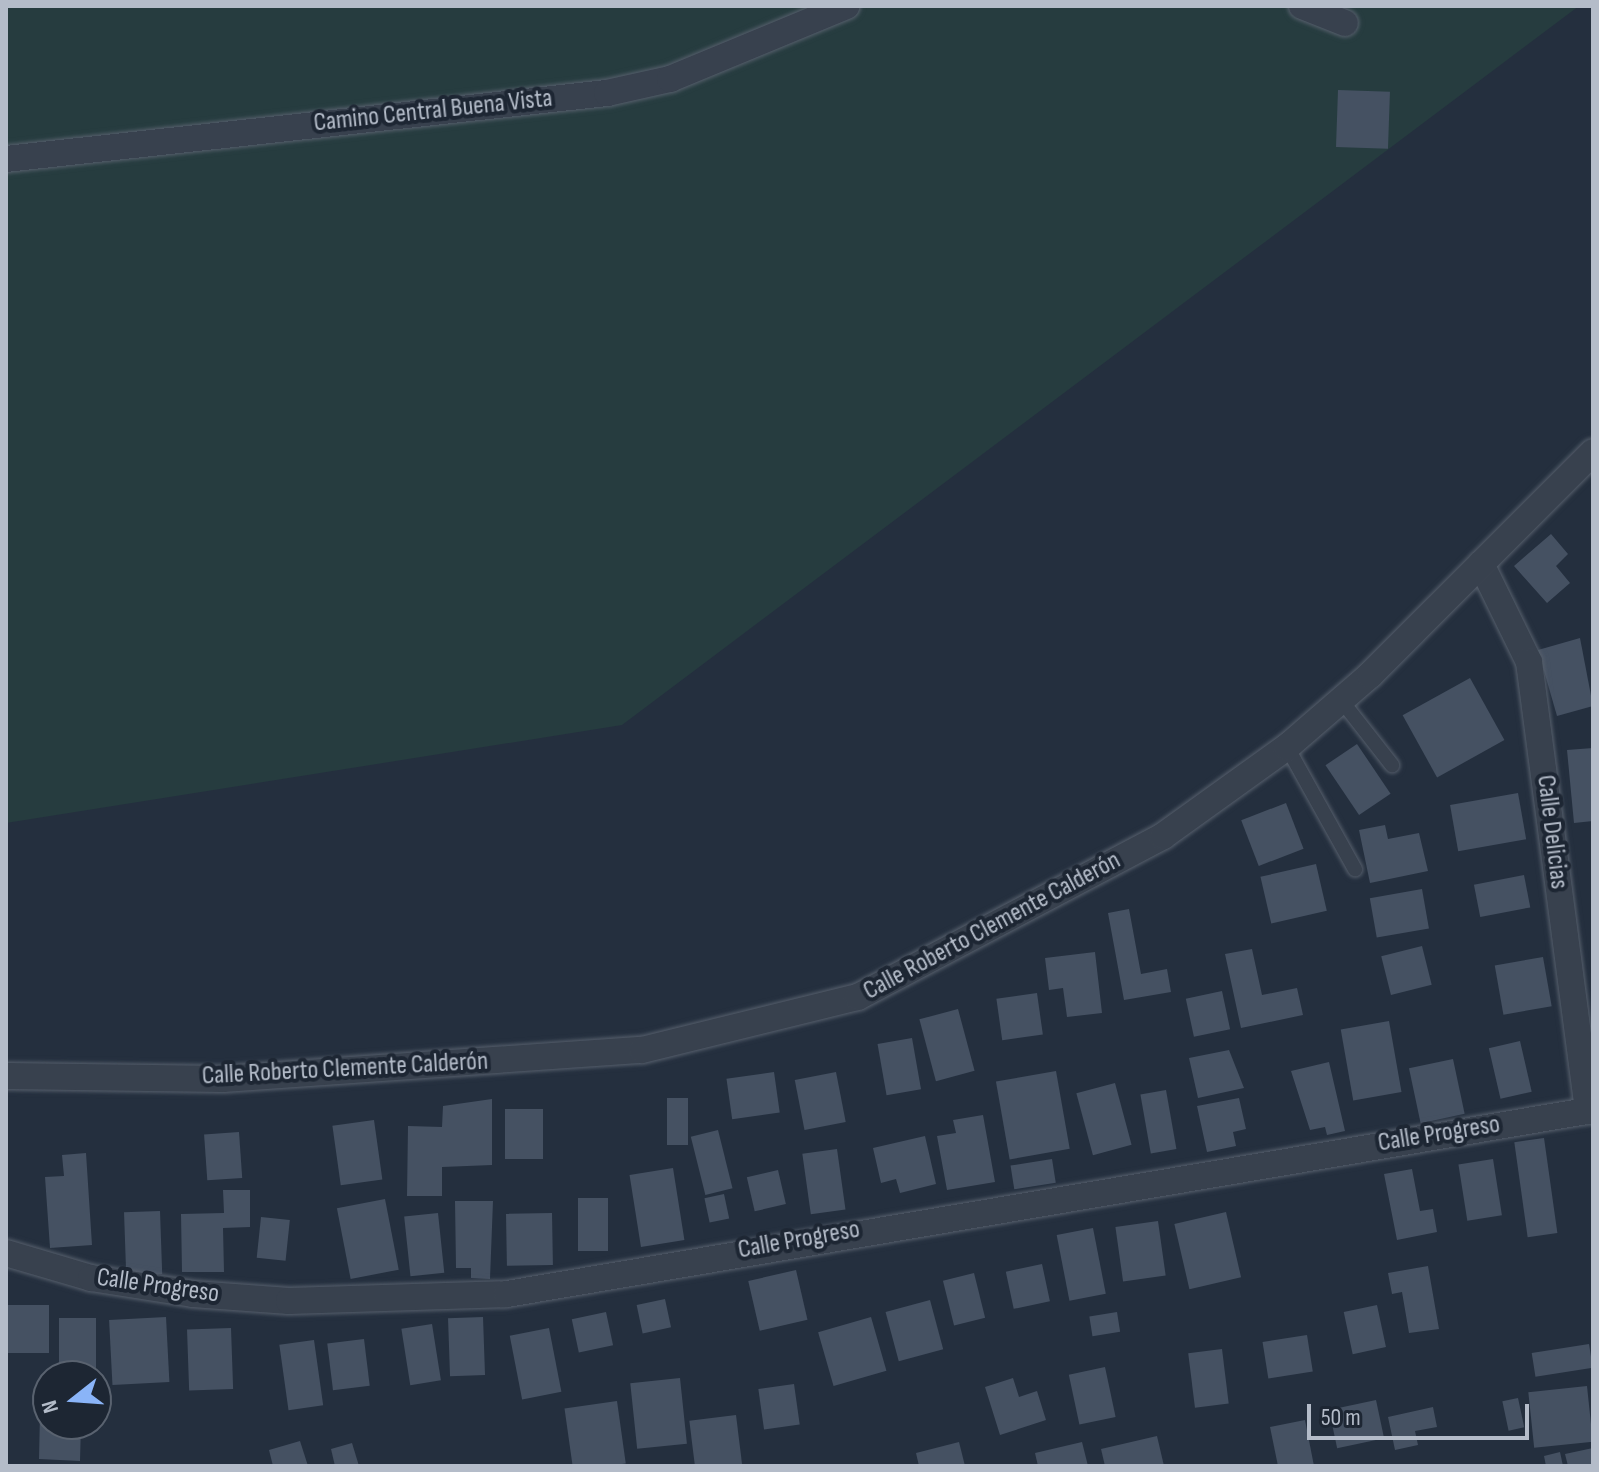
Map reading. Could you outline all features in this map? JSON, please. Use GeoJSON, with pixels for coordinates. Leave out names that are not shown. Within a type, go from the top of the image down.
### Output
{"type":"FeatureCollection","features":[{"type":"Feature","properties":{"kind":"street","name":"Camino Central Buena Vista"},"geometry":{"type":"LineString","coordinates":[[6,159],[607,93],[670,79],[846,6]]}},
{"type":"Feature","properties":{"kind":"street"},"geometry":{"type":"LineString","coordinates":[[1302,6],[1345,23]]}},
{"type":"Feature","properties":{"kind":"street","name":"Calle Roberto Clemente Calderón"},"geometry":{"type":"LineString","coordinates":[[6,1076],[223,1079],[642,1050],[858,997],[1163,836],[1287,747],[1341,700],[1593,452]]}},
{"type":"Feature","properties":{"kind":"street","name":"Calle Delicias"},"geometry":{"type":"LineString","coordinates":[[1481,564],[1529,662],[1590,1111]]}},
{"type":"Feature","properties":{"kind":"street","name":"Calle Progreso"},"geometry":{"type":"LineString","coordinates":[[6,1253],[91,1278],[193,1294],[289,1301],[507,1294],[1590,1111]]}},
{"type":"Feature","properties":{"kind":"lane"},"geometry":{"type":"LineString","coordinates":[[1341,700],[1392,765]]}},
{"type":"Feature","properties":{"kind":"lane"},"geometry":{"type":"LineString","coordinates":[[1287,747],[1355,869]]}},
{"type":"Feature","properties":{"kind":"green space"},"geometry":{"type":"Polygon","coordinates":[[[6,6],[1579,6],[622,725],[6,823],[6,6]]]}},
{"type":"Feature","properties":{"kind":"building"},"geometry":{"type":"Polygon","coordinates":[[[1338,90],[1390,92],[1388,149],[1336,147],[1338,90]]]}},
{"type":"Feature","properties":{"kind":"building"},"geometry":{"type":"Polygon","coordinates":[[[1551,534],[1568,554],[1556,566],[1570,583],[1547,603],[1514,566],[1551,534]]]}},
{"type":"Feature","properties":{"kind":"building"},"geometry":{"type":"Polygon","coordinates":[[[1580,638],[1593,706],[1557,716],[1538,650],[1580,638]]]}},
{"type":"Feature","properties":{"kind":"building"},"geometry":{"type":"Polygon","coordinates":[[[1470,678],[1504,740],[1437,777],[1403,715],[1470,678]]]}},
{"type":"Feature","properties":{"kind":"building"},"geometry":{"type":"Polygon","coordinates":[[[1357,744],[1391,794],[1359,815],[1325,765],[1357,744]]]}},
{"type":"Feature","properties":{"kind":"building"},"geometry":{"type":"Polygon","coordinates":[[[1593,748],[1593,821],[1574,823],[1567,750],[1593,748]]]}},
{"type":"Feature","properties":{"kind":"building"},"geometry":{"type":"Polygon","coordinates":[[[1518,793],[1526,839],[1458,851],[1450,805],[1518,793]]]}},
{"type":"Feature","properties":{"kind":"building"},"geometry":{"type":"Polygon","coordinates":[[[1286,803],[1304,849],[1259,866],[1241,820],[1286,803]]]}},
{"type":"Feature","properties":{"kind":"building"},"geometry":{"type":"Polygon","coordinates":[[[1385,825],[1388,839],[1419,833],[1428,871],[1370,883],[1359,830],[1385,825]]]}},
{"type":"Feature","properties":{"kind":"building"},"geometry":{"type":"Polygon","coordinates":[[[1316,864],[1327,911],[1271,924],[1260,877],[1316,864]]]}},
{"type":"Feature","properties":{"kind":"building"},"geometry":{"type":"Polygon","coordinates":[[[1524,875],[1530,907],[1480,917],[1474,885],[1524,875]]]}},
{"type":"Feature","properties":{"kind":"building"},"geometry":{"type":"Polygon","coordinates":[[[1422,889],[1429,928],[1377,938],[1370,898],[1422,889]]]}},
{"type":"Feature","properties":{"kind":"building"},"geometry":{"type":"Polygon","coordinates":[[[1129,909],[1141,974],[1167,969],[1171,992],[1124,1000],[1108,913],[1129,909]]]}},
{"type":"Feature","properties":{"kind":"building"},"geometry":{"type":"Polygon","coordinates":[[[1422,946],[1432,985],[1391,995],[1381,956],[1422,946]]]}},
{"type":"Feature","properties":{"kind":"building"},"geometry":{"type":"Polygon","coordinates":[[[1252,949],[1262,995],[1297,988],[1303,1015],[1241,1028],[1225,954],[1252,949]]]}},
{"type":"Feature","properties":{"kind":"building"},"geometry":{"type":"Polygon","coordinates":[[[1095,952],[1102,1013],[1067,1017],[1063,988],[1049,990],[1045,958],[1095,952]]]}},
{"type":"Feature","properties":{"kind":"building"},"geometry":{"type":"Polygon","coordinates":[[[1543,957],[1552,1006],[1503,1015],[1495,966],[1543,957]]]}},
{"type":"Feature","properties":{"kind":"building"},"geometry":{"type":"Polygon","coordinates":[[[1222,991],[1230,1029],[1194,1037],[1186,999],[1222,991]]]}},
{"type":"Feature","properties":{"kind":"building"},"geometry":{"type":"Polygon","coordinates":[[[1037,993],[1043,1035],[1002,1040],[996,999],[1037,993]]]}},
{"type":"Feature","properties":{"kind":"building"},"geometry":{"type":"Polygon","coordinates":[[[958,1009],[975,1071],[936,1081],[919,1019],[958,1009]]]}},
{"type":"Feature","properties":{"kind":"building"},"geometry":{"type":"Polygon","coordinates":[[[1389,1021],[1402,1092],[1353,1100],[1341,1030],[1389,1021]]]}},
{"type":"Feature","properties":{"kind":"building"},"geometry":{"type":"Polygon","coordinates":[[[912,1038],[921,1089],[887,1095],[878,1044],[912,1038]]]}},
{"type":"Feature","properties":{"kind":"building"},"geometry":{"type":"Polygon","coordinates":[[[1520,1041],[1532,1092],[1501,1099],[1489,1048],[1520,1041]]]}},
{"type":"Feature","properties":{"kind":"building"},"geometry":{"type":"Polygon","coordinates":[[[1229,1050],[1244,1088],[1198,1098],[1189,1058],[1229,1050]]]}},
{"type":"Feature","properties":{"kind":"building"},"geometry":{"type":"Polygon","coordinates":[[[1453,1059],[1465,1114],[1421,1123],[1409,1068],[1453,1059]]]}},
{"type":"Feature","properties":{"kind":"building"},"geometry":{"type":"Polygon","coordinates":[[[1329,1062],[1345,1131],[1327,1135],[1325,1127],[1310,1130],[1291,1071],[1329,1062]]]}},
{"type":"Feature","properties":{"kind":"building"},"geometry":{"type":"Polygon","coordinates":[[[1056,1071],[1070,1149],[1010,1159],[996,1082],[1056,1071]]]}},
{"type":"Feature","properties":{"kind":"building"},"geometry":{"type":"Polygon","coordinates":[[[774,1072],[780,1113],[732,1119],[726,1079],[774,1072]]]}},
{"type":"Feature","properties":{"kind":"building"},"geometry":{"type":"Polygon","coordinates":[[[836,1072],[846,1122],[805,1130],[795,1080],[836,1072]]]}},
{"type":"Feature","properties":{"kind":"building"},"geometry":{"type":"Polygon","coordinates":[[[1115,1083],[1132,1145],[1093,1155],[1076,1093],[1115,1083]]]}},
{"type":"Feature","properties":{"kind":"building"},"geometry":{"type":"Polygon","coordinates":[[[1166,1090],[1176,1149],[1151,1154],[1140,1095],[1166,1090]]]}},
{"type":"Feature","properties":{"kind":"building"},"geometry":{"type":"Polygon","coordinates":[[[667,1098],[688,1098],[688,1145],[667,1145],[667,1098]]]}},
{"type":"Feature","properties":{"kind":"building"},"geometry":{"type":"Polygon","coordinates":[[[1239,1098],[1246,1129],[1233,1132],[1236,1146],[1207,1152],[1197,1106],[1239,1098]]]}},
{"type":"Feature","properties":{"kind":"building"},"geometry":{"type":"Polygon","coordinates":[[[492,1099],[492,1165],[442,1167],[442,1196],[407,1196],[408,1126],[442,1127],[443,1106],[492,1099]]]}},
{"type":"Feature","properties":{"kind":"building"},"geometry":{"type":"Polygon","coordinates":[[[505,1109],[543,1109],[543,1159],[505,1159],[505,1109]]]}},
{"type":"Feature","properties":{"kind":"building"},"geometry":{"type":"Polygon","coordinates":[[[983,1115],[995,1182],[947,1190],[937,1136],[956,1133],[953,1120],[983,1115]]]}},
{"type":"Feature","properties":{"kind":"building"},"geometry":{"type":"Polygon","coordinates":[[[374,1120],[382,1179],[341,1185],[332,1126],[374,1120]]]}},
{"type":"Feature","properties":{"kind":"building"},"geometry":{"type":"Polygon","coordinates":[[[718,1130],[733,1188],[705,1195],[691,1137],[718,1130]]]}},
{"type":"Feature","properties":{"kind":"building"},"geometry":{"type":"Polygon","coordinates":[[[239,1132],[242,1178],[207,1180],[204,1134],[239,1132]]]}},
{"type":"Feature","properties":{"kind":"building"},"geometry":{"type":"Polygon","coordinates":[[[925,1136],[936,1184],[900,1193],[896,1179],[881,1183],[873,1148],[925,1136]]]}},
{"type":"Feature","properties":{"kind":"building"},"geometry":{"type":"Polygon","coordinates":[[[1544,1138],[1557,1233],[1528,1237],[1514,1142],[1544,1138]]]}},
{"type":"Feature","properties":{"kind":"building"},"geometry":{"type":"Polygon","coordinates":[[[837,1149],[845,1209],[811,1214],[802,1154],[837,1149]]]}},
{"type":"Feature","properties":{"kind":"building"},"geometry":{"type":"Polygon","coordinates":[[[86,1153],[92,1245],[50,1248],[45,1177],[64,1176],[62,1155],[86,1153]]]}},
{"type":"Feature","properties":{"kind":"building"},"geometry":{"type":"Polygon","coordinates":[[[1052,1159],[1056,1183],[1014,1189],[1011,1166],[1052,1159]]]}},
{"type":"Feature","properties":{"kind":"building"},"geometry":{"type":"Polygon","coordinates":[[[1493,1159],[1502,1215],[1467,1221],[1458,1164],[1493,1159]]]}},
{"type":"Feature","properties":{"kind":"building"},"geometry":{"type":"Polygon","coordinates":[[[673,1168],[684,1240],[641,1247],[630,1175],[673,1168]]]}},
{"type":"Feature","properties":{"kind":"building"},"geometry":{"type":"Polygon","coordinates":[[[1412,1169],[1420,1211],[1433,1209],[1437,1232],[1397,1240],[1384,1174],[1412,1169]]]}},
{"type":"Feature","properties":{"kind":"building"},"geometry":{"type":"Polygon","coordinates":[[[778,1170],[786,1204],[755,1211],[747,1177],[778,1170]]]}},
{"type":"Feature","properties":{"kind":"building"},"geometry":{"type":"Polygon","coordinates":[[[223,1190],[250,1190],[250,1227],[223,1228],[224,1272],[182,1272],[181,1214],[224,1213],[223,1190]]]}},
{"type":"Feature","properties":{"kind":"building"},"geometry":{"type":"Polygon","coordinates":[[[724,1194],[729,1218],[710,1223],[704,1198],[724,1194]]]}},
{"type":"Feature","properties":{"kind":"building"},"geometry":{"type":"Polygon","coordinates":[[[578,1198],[608,1198],[608,1251],[578,1251],[578,1198]]]}},
{"type":"Feature","properties":{"kind":"building"},"geometry":{"type":"Polygon","coordinates":[[[385,1199],[399,1270],[351,1279],[337,1208],[385,1199]]]}},
{"type":"Feature","properties":{"kind":"building"},"geometry":{"type":"Polygon","coordinates":[[[455,1201],[493,1201],[490,1279],[471,1278],[471,1268],[456,1268],[455,1201]]]}},
{"type":"Feature","properties":{"kind":"building"},"geometry":{"type":"Polygon","coordinates":[[[160,1211],[162,1274],[126,1275],[124,1212],[160,1211]]]}},
{"type":"Feature","properties":{"kind":"building"},"geometry":{"type":"Polygon","coordinates":[[[1226,1212],[1241,1277],[1189,1289],[1174,1224],[1226,1212]]]}},
{"type":"Feature","properties":{"kind":"building"},"geometry":{"type":"Polygon","coordinates":[[[438,1213],[444,1273],[410,1276],[404,1217],[438,1213]]]}},
{"type":"Feature","properties":{"kind":"building"},"geometry":{"type":"Polygon","coordinates":[[[552,1213],[553,1265],[507,1266],[506,1214],[552,1213]]]}},
{"type":"Feature","properties":{"kind":"building"},"geometry":{"type":"Polygon","coordinates":[[[261,1217],[290,1220],[286,1261],[257,1258],[261,1217]]]}},
{"type":"Feature","properties":{"kind":"building"},"geometry":{"type":"Polygon","coordinates":[[[1158,1221],[1166,1275],[1123,1281],[1115,1227],[1158,1221]]]}},
{"type":"Feature","properties":{"kind":"building"},"geometry":{"type":"Polygon","coordinates":[[[1093,1228],[1106,1294],[1069,1301],[1057,1235],[1093,1228]]]}},
{"type":"Feature","properties":{"kind":"building"},"geometry":{"type":"Polygon","coordinates":[[[1042,1264],[1050,1301],[1014,1309],[1006,1272],[1042,1264]]]}},
{"type":"Feature","properties":{"kind":"building"},"geometry":{"type":"Polygon","coordinates":[[[1428,1266],[1439,1329],[1409,1333],[1402,1292],[1392,1294],[1388,1273],[1428,1266]]]}},
{"type":"Feature","properties":{"kind":"building"},"geometry":{"type":"Polygon","coordinates":[[[796,1270],[807,1320],[760,1331],[748,1281],[796,1270]]]}},
{"type":"Feature","properties":{"kind":"building"},"geometry":{"type":"Polygon","coordinates":[[[974,1273],[985,1318],[954,1325],[943,1281],[974,1273]]]}},
{"type":"Feature","properties":{"kind":"building"},"geometry":{"type":"Polygon","coordinates":[[[665,1299],[671,1327],[643,1333],[637,1305],[665,1299]]]}},
{"type":"Feature","properties":{"kind":"building"},"geometry":{"type":"Polygon","coordinates":[[[930,1300],[943,1349],[899,1361],[886,1312],[930,1300]]]}},
{"type":"Feature","properties":{"kind":"building"},"geometry":{"type":"Polygon","coordinates":[[[6,1305],[49,1305],[49,1353],[6,1353],[6,1305]]]}},
{"type":"Feature","properties":{"kind":"building"},"geometry":{"type":"Polygon","coordinates":[[[1377,1305],[1386,1347],[1353,1354],[1344,1312],[1377,1305]]]}},
{"type":"Feature","properties":{"kind":"building"},"geometry":{"type":"Polygon","coordinates":[[[606,1312],[613,1345],[579,1353],[572,1319],[606,1312]]]}},
{"type":"Feature","properties":{"kind":"building"},"geometry":{"type":"Polygon","coordinates":[[[1117,1312],[1120,1332],[1092,1336],[1089,1316],[1117,1312]]]}},
{"type":"Feature","properties":{"kind":"building"},"geometry":{"type":"Polygon","coordinates":[[[166,1317],[169,1382],[112,1385],[109,1320],[166,1317]]]}},
{"type":"Feature","properties":{"kind":"building"},"geometry":{"type":"Polygon","coordinates":[[[483,1317],[485,1375],[450,1376],[448,1318],[483,1317]]]}},
{"type":"Feature","properties":{"kind":"building"},"geometry":{"type":"Polygon","coordinates":[[[871,1317],[886,1371],[834,1386],[818,1332],[871,1317]]]}},
{"type":"Feature","properties":{"kind":"building"},"geometry":{"type":"Polygon","coordinates":[[[59,1318],[96,1318],[96,1360],[59,1360],[59,1318]]]}},
{"type":"Feature","properties":{"kind":"building"},"geometry":{"type":"Polygon","coordinates":[[[432,1324],[441,1380],[410,1385],[401,1329],[432,1324]]]}},
{"type":"Feature","properties":{"kind":"building"},"geometry":{"type":"Polygon","coordinates":[[[231,1328],[233,1389],[189,1390],[187,1330],[231,1328]]]}},
{"type":"Feature","properties":{"kind":"building"},"geometry":{"type":"Polygon","coordinates":[[[549,1328],[561,1392],[522,1399],[510,1336],[549,1328]]]}},
{"type":"Feature","properties":{"kind":"building"},"geometry":{"type":"Polygon","coordinates":[[[1307,1335],[1313,1372],[1268,1379],[1263,1342],[1307,1335]]]}},
{"type":"Feature","properties":{"kind":"building"},"geometry":{"type":"Polygon","coordinates":[[[364,1339],[370,1386],[333,1390],[327,1344],[364,1339]]]}},
{"type":"Feature","properties":{"kind":"building"},"geometry":{"type":"Polygon","coordinates":[[[314,1340],[323,1405],[289,1410],[279,1345],[314,1340]]]}},
{"type":"Feature","properties":{"kind":"building"},"geometry":{"type":"Polygon","coordinates":[[[1589,1344],[1593,1368],[1535,1377],[1532,1353],[1589,1344]]]}},
{"type":"Feature","properties":{"kind":"building"},"geometry":{"type":"Polygon","coordinates":[[[1222,1349],[1229,1404],[1195,1408],[1188,1353],[1222,1349]]]}},
{"type":"Feature","properties":{"kind":"building"},"geometry":{"type":"Polygon","coordinates":[[[1105,1367],[1116,1417],[1079,1425],[1069,1375],[1105,1367]]]}},
{"type":"Feature","properties":{"kind":"building"},"geometry":{"type":"Polygon","coordinates":[[[680,1378],[687,1444],[637,1449],[630,1383],[680,1378]]]}},
{"type":"Feature","properties":{"kind":"building"},"geometry":{"type":"Polygon","coordinates":[[[1013,1378],[1019,1397],[1037,1391],[1046,1420],[1000,1435],[985,1387],[1013,1378]]]}},
{"type":"Feature","properties":{"kind":"building"},"geometry":{"type":"Polygon","coordinates":[[[794,1384],[800,1425],[764,1430],[758,1389],[794,1384]]]}},
{"type":"Feature","properties":{"kind":"building"},"geometry":{"type":"Polygon","coordinates":[[[1587,1386],[1593,1442],[1534,1448],[1528,1392],[1587,1386]]]}},
{"type":"Feature","properties":{"kind":"building"},"geometry":{"type":"Polygon","coordinates":[[[1518,1398],[1524,1427],[1509,1431],[1502,1401],[1518,1398]]]}},
{"type":"Feature","properties":{"kind":"building"},"geometry":{"type":"Polygon","coordinates":[[[1376,1400],[1384,1438],[1337,1448],[1329,1410],[1376,1400]]]}},
{"type":"Feature","properties":{"kind":"building"},"geometry":{"type":"Polygon","coordinates":[[[617,1401],[626,1463],[573,1466],[565,1408],[617,1401]]]}},
{"type":"Feature","properties":{"kind":"building"},"geometry":{"type":"Polygon","coordinates":[[[1433,1407],[1437,1427],[1415,1431],[1418,1445],[1395,1450],[1388,1417],[1433,1407]]]}},
{"type":"Feature","properties":{"kind":"building"},"geometry":{"type":"Polygon","coordinates":[[[736,1415],[742,1466],[695,1466],[689,1421],[736,1415]]]}},
{"type":"Feature","properties":{"kind":"building"},"geometry":{"type":"Polygon","coordinates":[[[1305,1420],[1314,1466],[1278,1466],[1270,1427],[1305,1420]]]}},
{"type":"Feature","properties":{"kind":"building"},"geometry":{"type":"Polygon","coordinates":[[[1157,1436],[1164,1466],[1105,1466],[1101,1449],[1157,1436]]]}},
{"type":"Feature","properties":{"kind":"building"},"geometry":{"type":"Polygon","coordinates":[[[39,1440],[81,1440],[80,1461],[39,1459],[39,1440]]]}},
{"type":"Feature","properties":{"kind":"building"},"geometry":{"type":"Polygon","coordinates":[[[300,1441],[308,1466],[273,1466],[269,1450],[300,1441]]]}},
{"type":"Feature","properties":{"kind":"building"},"geometry":{"type":"Polygon","coordinates":[[[959,1442],[965,1466],[919,1466],[916,1453],[959,1442]]]}},
{"type":"Feature","properties":{"kind":"building"},"geometry":{"type":"Polygon","coordinates":[[[1082,1442],[1088,1466],[1038,1466],[1035,1453],[1082,1442]]]}},
{"type":"Feature","properties":{"kind":"building"},"geometry":{"type":"Polygon","coordinates":[[[352,1443],[359,1466],[335,1466],[331,1449],[352,1443]]]}},
{"type":"Feature","properties":{"kind":"building"},"geometry":{"type":"Polygon","coordinates":[[[1593,1448],[1593,1466],[1568,1466],[1565,1454],[1593,1448]]]}},
{"type":"Feature","properties":{"kind":"building"},"geometry":{"type":"Polygon","coordinates":[[[1560,1452],[1563,1466],[1546,1466],[1544,1456],[1560,1452]]]}}]}
